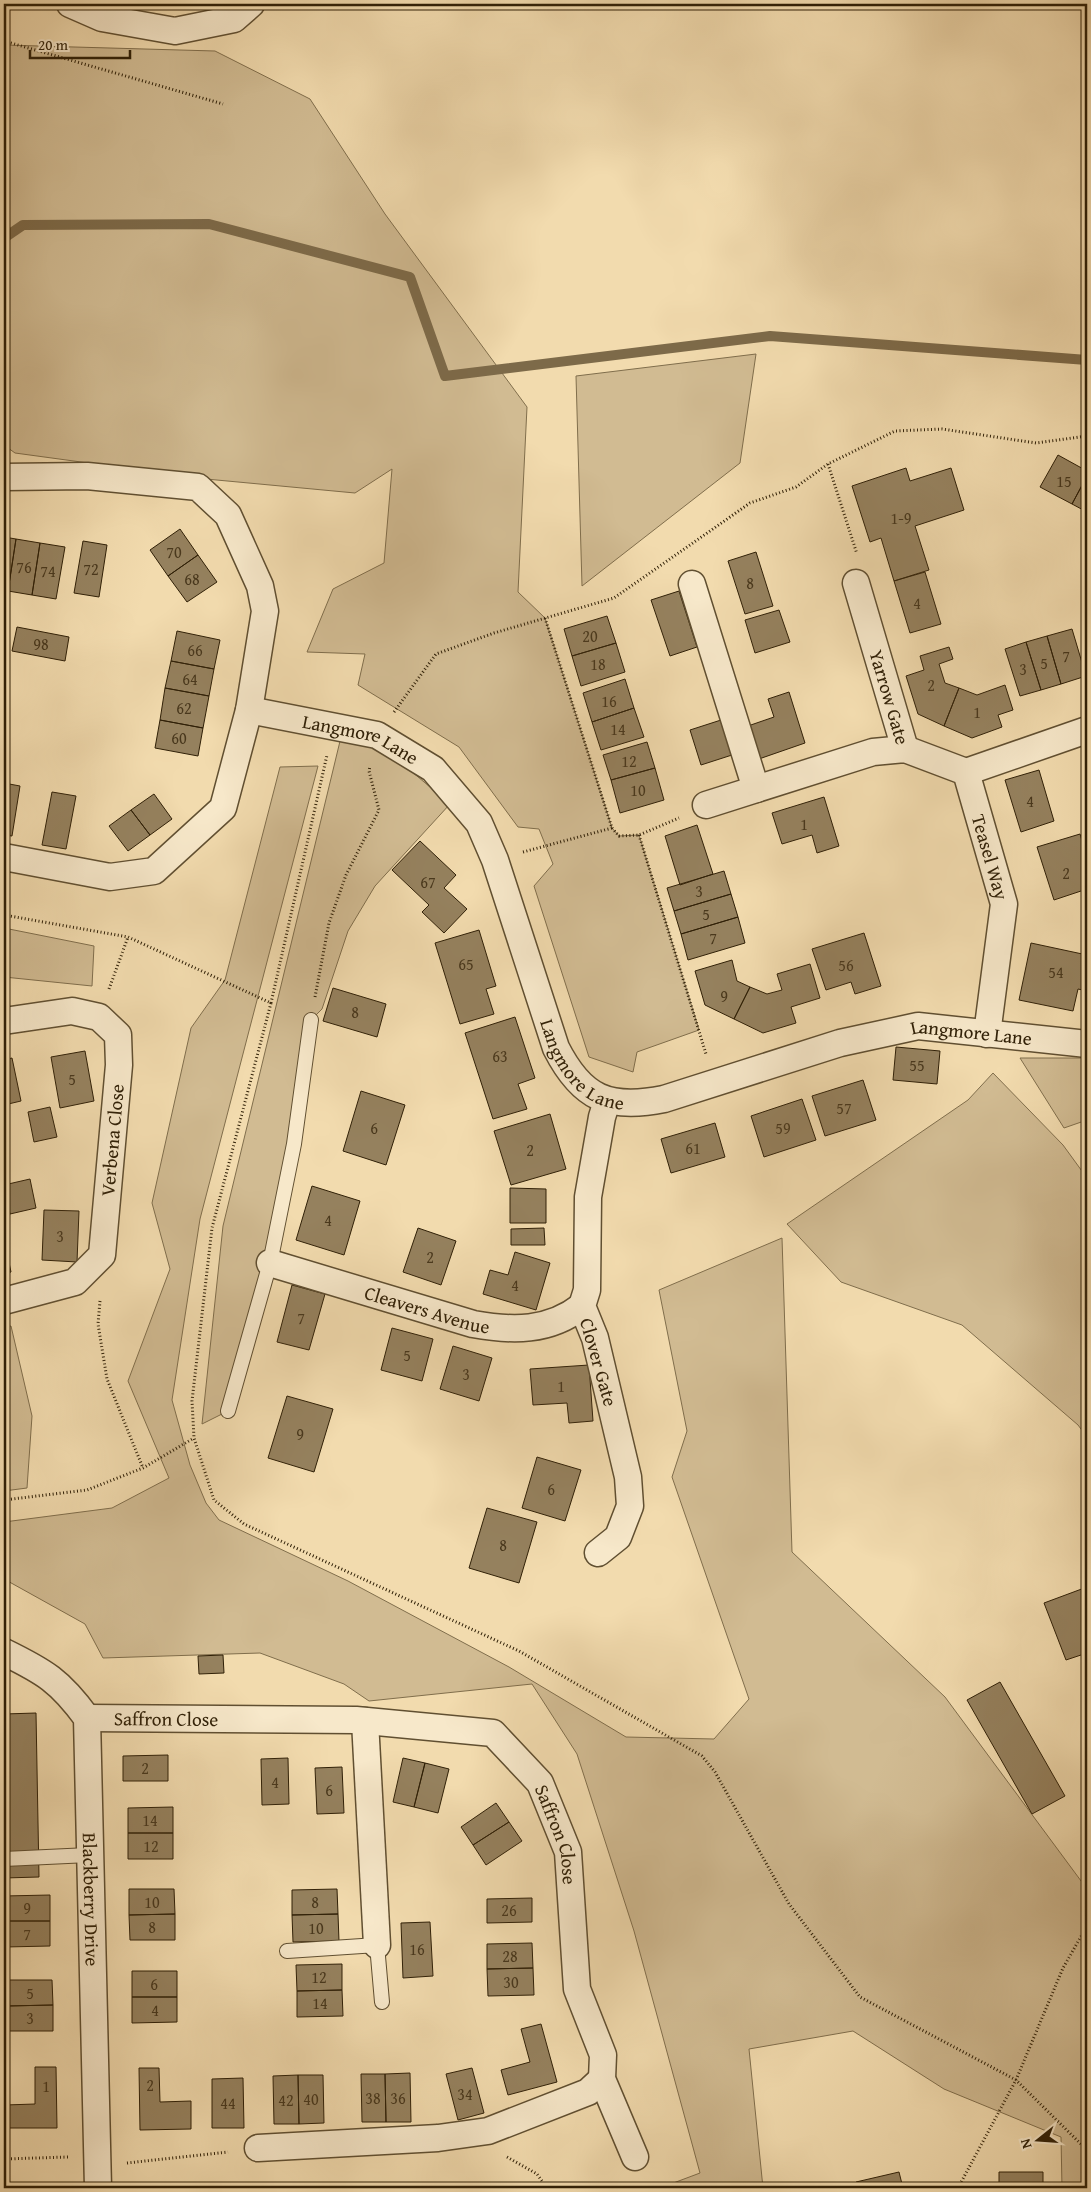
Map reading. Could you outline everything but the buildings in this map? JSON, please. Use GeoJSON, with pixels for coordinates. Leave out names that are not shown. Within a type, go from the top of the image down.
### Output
{"type":"FeatureCollection","features":[{"type":"Feature","properties":{"kind":"street"},"geometry":{"type":"LineString","coordinates":[[70,4],[102,18],[175,31],[234,19],[251,4]]}},
{"type":"Feature","properties":{"kind":"street"},"geometry":{"type":"LineString","coordinates":[[4,477],[87,476],[198,487],[228,514],[260,586],[265,611],[249,710],[224,808],[154,871],[110,877],[4,857]]}},
{"type":"Feature","properties":{"kind":"street","name":"Yarrow Gate"},"geometry":{"type":"LineString","coordinates":[[706,805],[873,752],[905,748],[856,582]]}},
{"type":"Feature","properties":{"kind":"street"},"geometry":{"type":"LineString","coordinates":[[692,584],[756,789]]}},
{"type":"Feature","properties":{"kind":"street","name":"Langmore Lane"},"geometry":{"type":"LineString","coordinates":[[249,710],[377,735],[433,769],[479,823],[495,860],[556,1048],[567,1069],[585,1087],[607,1101],[635,1104],[664,1099],[840,1043],[918,1026],[1087,1044]]}},
{"type":"Feature","properties":{"kind":"street"},"geometry":{"type":"LineString","coordinates":[[905,748],[966,772],[1087,730]]}},
{"type":"Feature","properties":{"kind":"street","name":"Teasel Way"},"geometry":{"type":"LineString","coordinates":[[966,772],[1004,904],[987,1034]]}},
{"type":"Feature","properties":{"kind":"street"},"geometry":{"type":"LineString","coordinates":[[4,1020],[72,1011],[99,1017]]}},
{"type":"Feature","properties":{"kind":"street","name":"Verbena Close"},"geometry":{"type":"LineString","coordinates":[[99,1017],[118,1035],[119,1065],[102,1255]]}},
{"type":"Feature","properties":{"kind":"street","name":"Clover Gate"},"geometry":{"type":"LineString","coordinates":[[598,1553],[618,1537],[630,1506],[629,1487],[596,1338],[582,1306],[586,1290],[588,1197],[602,1117],[607,1101]]}},
{"type":"Feature","properties":{"kind":"street"},"geometry":{"type":"LineString","coordinates":[[4,1301],[75,1282],[102,1255]]}},
{"type":"Feature","properties":{"kind":"street","name":"Cleavers Avenue"},"geometry":{"type":"LineString","coordinates":[[270,1263],[473,1324],[503,1330],[536,1327],[569,1317],[582,1306]]}},
{"type":"Feature","properties":{"kind":"street"},"geometry":{"type":"LineString","coordinates":[[4,1652],[42,1670],[69,1693],[87,1718]]}},
{"type":"Feature","properties":{"kind":"street","name":"Saffron Close"},"geometry":{"type":"LineString","coordinates":[[87,1718],[365,1722],[492,1733],[540,1783],[568,1852],[577,1989],[603,2055],[602,2079],[636,2157]]}},
{"type":"Feature","properties":{"kind":"street","name":"Blackberry Drive"},"geometry":{"type":"LineString","coordinates":[[87,1718],[98,2188]]}},
{"type":"Feature","properties":{"kind":"street"},"geometry":{"type":"LineString","coordinates":[[365,1722],[377,1944]]}},
{"type":"Feature","properties":{"kind":"street"},"geometry":{"type":"LineString","coordinates":[[258,2148],[438,2138],[488,2130],[588,2092],[602,2079]]}},
{"type":"Feature","properties":{"kind":"lane"},"geometry":{"type":"LineString","coordinates":[[228,1410],[270,1263],[294,1144],[311,1020]]}},
{"type":"Feature","properties":{"kind":"lane"},"geometry":{"type":"LineString","coordinates":[[4,1859],[89,1855]]}},
{"type":"Feature","properties":{"kind":"lane"},"geometry":{"type":"LineString","coordinates":[[287,1952],[377,1944],[382,2002]]}},
{"type":"Feature","properties":{"kind":"path"},"geometry":{"type":"LineString","coordinates":[[4,41],[223,104]]}},
{"type":"Feature","properties":{"kind":"path"},"geometry":{"type":"LineString","coordinates":[[311,1020],[329,923],[346,875],[379,810],[369,771],[377,735],[436,654],[494,633],[614,598],[750,503],[796,487],[828,464],[895,431],[942,428],[1036,444],[1087,436]]}},
{"type":"Feature","properties":{"kind":"path"},"geometry":{"type":"LineString","coordinates":[[828,464],[858,558],[856,582]]}},
{"type":"Feature","properties":{"kind":"path"},"geometry":{"type":"LineString","coordinates":[[545,618],[612,828],[619,836],[639,835],[706,805]]}},
{"type":"Feature","properties":{"kind":"path"},"geometry":{"type":"LineString","coordinates":[[333,727],[270,1003],[212,1228],[192,1401],[194,1438],[214,1500],[244,1524],[519,1651],[702,1756],[715,1772],[789,1904],[860,1997],[1016,2080],[1087,2150]]}},
{"type":"Feature","properties":{"kind":"path"},"geometry":{"type":"LineString","coordinates":[[495,860],[612,828]]}},
{"type":"Feature","properties":{"kind":"path"},"geometry":{"type":"LineString","coordinates":[[639,835],[715,1082]]}},
{"type":"Feature","properties":{"kind":"path"},"geometry":{"type":"LineString","coordinates":[[4,915],[128,937],[270,1003]]}},
{"type":"Feature","properties":{"kind":"path"},"geometry":{"type":"LineString","coordinates":[[99,1017],[128,937]]}},
{"type":"Feature","properties":{"kind":"path"},"geometry":{"type":"LineString","coordinates":[[102,1255],[98,1324],[107,1379],[143,1468]]}},
{"type":"Feature","properties":{"kind":"path"},"geometry":{"type":"LineString","coordinates":[[4,1500],[87,1490],[143,1468],[194,1438]]}},
{"type":"Feature","properties":{"kind":"path"},"geometry":{"type":"LineString","coordinates":[[958,2188],[1016,2080],[1063,1968],[1087,1926]]}},
{"type":"Feature","properties":{"kind":"path"},"geometry":{"type":"LineString","coordinates":[[488,2130],[494,2149],[537,2174],[547,2188]]}},
{"type":"Feature","properties":{"kind":"path"},"geometry":{"type":"LineString","coordinates":[[4,2159],[97,2156],[119,2164],[258,2148]]}},
{"type":"Feature","properties":{"kind":"shaded area"},"geometry":{"type":"Polygon","coordinates":[[[4,45],[215,51],[310,99],[385,214],[527,407],[518,592],[545,618],[612,828],[619,836],[639,835],[699,1030],[637,1052],[633,1072],[589,1057],[534,886],[553,864],[539,829],[518,827],[459,747],[358,685],[365,654],[307,652],[333,589],[384,563],[392,469],[355,493],[206,479],[15,453],[4,445],[4,45]]]}},
{"type":"Feature","properties":{"kind":"shaded area"},"geometry":{"type":"Polygon","coordinates":[[[756,354],[740,463],[582,586],[576,376],[756,354]]]}},
{"type":"Feature","properties":{"kind":"shaded area"},"geometry":{"type":"Polygon","coordinates":[[[341,737],[391,754],[450,804],[375,886],[348,931],[322,1009],[311,1020],[270,1263],[228,1411],[202,1424],[223,1226],[341,737]]]}},
{"type":"Feature","properties":{"kind":"shaded area"},"geometry":{"type":"Polygon","coordinates":[[[318,766],[200,1219],[172,1400],[190,1465],[206,1503],[219,1520],[348,1581],[509,1667],[626,1737],[714,1739],[749,1699],[672,1477],[687,1431],[659,1290],[782,1238],[792,1552],[945,1697],[1087,1889],[1087,2188],[1062,2188],[1061,2137],[944,2089],[853,2031],[749,2049],[763,2188],[660,2188],[700,2173],[634,1931],[577,1754],[532,1684],[369,1701],[344,1684],[260,1653],[103,1658],[85,1624],[4,1579],[4,1522],[112,1508],[169,1478],[128,1381],[170,1269],[152,1203],[191,1028],[225,980],[280,767],[318,766]]]}},
{"type":"Feature","properties":{"kind":"shaded area"},"geometry":{"type":"Polygon","coordinates":[[[4,928],[94,946],[92,986],[4,977],[4,928]]]}},
{"type":"Feature","properties":{"kind":"shaded area"},"geometry":{"type":"Polygon","coordinates":[[[1020,1058],[1087,1058],[1087,1120],[1064,1128],[1020,1058]]]}},
{"type":"Feature","properties":{"kind":"shaded area"},"geometry":{"type":"Polygon","coordinates":[[[993,1073],[1063,1145],[1087,1178],[1087,1437],[1078,1425],[962,1325],[841,1282],[787,1224],[968,1100],[993,1073]]]}},
{"type":"Feature","properties":{"kind":"shaded area"},"geometry":{"type":"Polygon","coordinates":[[[11,1326],[32,1416],[27,1488],[4,1491],[4,1327],[11,1326]]]}},
{"type":"Feature","properties":{"kind":"waterway"},"geometry":{"type":"LineString","coordinates":[[4,238],[23,225],[209,224],[410,277],[445,376],[770,336],[1087,360]]}}]}
